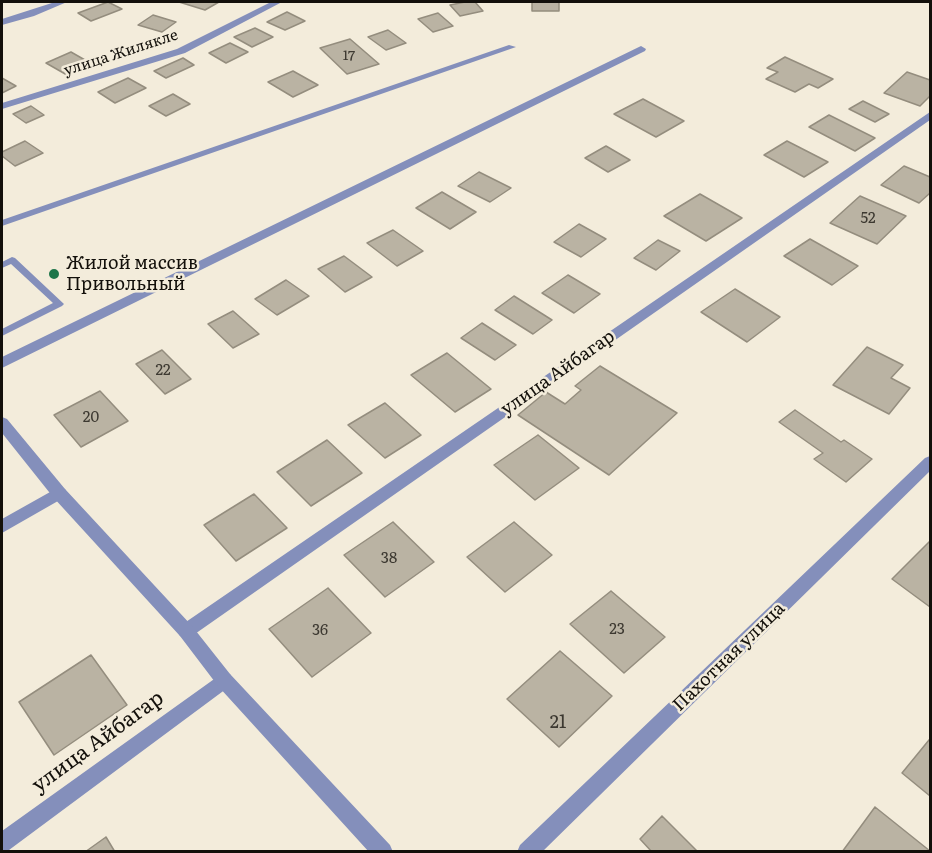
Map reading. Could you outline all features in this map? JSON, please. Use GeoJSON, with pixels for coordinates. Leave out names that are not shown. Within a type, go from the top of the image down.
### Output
{"type":"FeatureCollection","features":[{"type":"Feature","properties":{"kind":"street"},"geometry":{"type":"LineString","coordinates":[[2,22],[62,2]]}},
{"type":"Feature","properties":{"kind":"street","name":"улица Жилякле"},"geometry":{"type":"LineString","coordinates":[[2,106],[181,51],[277,2]]}},
{"type":"Feature","properties":{"kind":"street"},"geometry":{"type":"LineString","coordinates":[[2,363],[641,49]]}},
{"type":"Feature","properties":{"kind":"street","name":"улица Айбагар"},"geometry":{"type":"LineString","coordinates":[[186,632],[930,115]]}},
{"type":"Feature","properties":{"kind":"street"},"geometry":{"type":"LineString","coordinates":[[2,423],[59,493],[186,632],[224,680],[383,852]]}},
{"type":"Feature","properties":{"kind":"street","name":"Пахотная улица"},"geometry":{"type":"LineString","coordinates":[[527,852],[930,462]]}},
{"type":"Feature","properties":{"kind":"street"},"geometry":{"type":"LineString","coordinates":[[2,527],[59,493]]}},
{"type":"Feature","properties":{"kind":"street","name":"улица Айбагар"},"geometry":{"type":"LineString","coordinates":[[2,843],[224,680]]}},
{"type":"Feature","properties":{"kind":"lane"},"geometry":{"type":"LineString","coordinates":[[2,223],[512,47]]}},
{"type":"Feature","properties":{"kind":"lane"},"geometry":{"type":"LineString","coordinates":[[2,265],[12,260],[58,304],[2,333]]}},
{"type":"Feature","properties":{"kind":"building"},"geometry":{"type":"Polygon","coordinates":[[[108,2],[122,9],[91,21],[78,13],[108,2]]]}},
{"type":"Feature","properties":{"kind":"building"},"geometry":{"type":"Polygon","coordinates":[[[179,2],[219,2],[205,10],[179,2]]]}},
{"type":"Feature","properties":{"kind":"building"},"geometry":{"type":"Polygon","coordinates":[[[475,2],[483,11],[460,16],[450,5],[475,2]]]}},
{"type":"Feature","properties":{"kind":"building"},"geometry":{"type":"Polygon","coordinates":[[[532,2],[559,2],[559,11],[532,11],[532,2]]]}},
{"type":"Feature","properties":{"kind":"building"},"geometry":{"type":"Polygon","coordinates":[[[287,12],[305,21],[285,30],[267,22],[287,12]]]}},
{"type":"Feature","properties":{"kind":"building"},"geometry":{"type":"Polygon","coordinates":[[[438,13],[453,26],[433,32],[418,19],[438,13]]]}},
{"type":"Feature","properties":{"kind":"building"},"geometry":{"type":"Polygon","coordinates":[[[153,15],[176,22],[162,32],[138,25],[153,15]]]}},
{"type":"Feature","properties":{"kind":"building"},"geometry":{"type":"Polygon","coordinates":[[[255,28],[273,37],[252,47],[234,37],[255,28]]]}},
{"type":"Feature","properties":{"kind":"building"},"geometry":{"type":"Polygon","coordinates":[[[388,30],[406,43],[386,50],[368,37],[388,30]]]}},
{"type":"Feature","properties":{"kind":"building"},"geometry":{"type":"Polygon","coordinates":[[[350,39],[379,64],[347,74],[320,48],[350,39]]]}},
{"type":"Feature","properties":{"kind":"building"},"geometry":{"type":"Polygon","coordinates":[[[230,43],[248,52],[226,63],[209,53],[230,43]]]}},
{"type":"Feature","properties":{"kind":"building"},"geometry":{"type":"Polygon","coordinates":[[[71,52],[92,64],[67,75],[46,63],[71,52]]]}},
{"type":"Feature","properties":{"kind":"building"},"geometry":{"type":"Polygon","coordinates":[[[785,57],[833,79],[818,88],[809,84],[795,92],[766,79],[778,72],[767,68],[785,57]]]}},
{"type":"Feature","properties":{"kind":"building"},"geometry":{"type":"Polygon","coordinates":[[[183,58],[194,65],[166,78],[154,71],[183,58]]]}},
{"type":"Feature","properties":{"kind":"building"},"geometry":{"type":"Polygon","coordinates":[[[293,71],[318,85],[293,97],[268,82],[293,71]]]}},
{"type":"Feature","properties":{"kind":"building"},"geometry":{"type":"Polygon","coordinates":[[[907,72],[930,80],[930,96],[920,106],[884,93],[907,72]]]}},
{"type":"Feature","properties":{"kind":"building"},"geometry":{"type":"Polygon","coordinates":[[[2,78],[16,86],[2,93],[2,78]]]}},
{"type":"Feature","properties":{"kind":"building"},"geometry":{"type":"Polygon","coordinates":[[[128,78],[146,88],[115,103],[98,92],[128,78]]]}},
{"type":"Feature","properties":{"kind":"building"},"geometry":{"type":"Polygon","coordinates":[[[173,94],[190,104],[166,116],[149,106],[173,94]]]}},
{"type":"Feature","properties":{"kind":"building"},"geometry":{"type":"Polygon","coordinates":[[[643,99],[684,121],[656,137],[614,114],[643,99]]]}},
{"type":"Feature","properties":{"kind":"building"},"geometry":{"type":"Polygon","coordinates":[[[863,101],[889,114],[875,122],[849,109],[863,101]]]}},
{"type":"Feature","properties":{"kind":"building"},"geometry":{"type":"Polygon","coordinates":[[[31,106],[44,115],[26,123],[13,114],[31,106]]]}},
{"type":"Feature","properties":{"kind":"building"},"geometry":{"type":"Polygon","coordinates":[[[829,115],[875,138],[855,151],[809,127],[829,115]]]}},
{"type":"Feature","properties":{"kind":"building"},"geometry":{"type":"Polygon","coordinates":[[[25,141],[43,153],[15,166],[2,156],[2,152],[25,141]]]}},
{"type":"Feature","properties":{"kind":"building"},"geometry":{"type":"Polygon","coordinates":[[[787,141],[828,162],[804,177],[764,155],[787,141]]]}},
{"type":"Feature","properties":{"kind":"building"},"geometry":{"type":"Polygon","coordinates":[[[606,146],[630,160],[608,172],[585,158],[606,146]]]}},
{"type":"Feature","properties":{"kind":"building"},"geometry":{"type":"Polygon","coordinates":[[[904,166],[930,177],[930,193],[919,203],[881,185],[904,166]]]}},
{"type":"Feature","properties":{"kind":"building"},"geometry":{"type":"Polygon","coordinates":[[[479,172],[511,188],[490,202],[458,186],[479,172]]]}},
{"type":"Feature","properties":{"kind":"building"},"geometry":{"type":"Polygon","coordinates":[[[442,192],[476,212],[450,229],[416,208],[442,192]]]}},
{"type":"Feature","properties":{"kind":"building"},"geometry":{"type":"Polygon","coordinates":[[[700,194],[742,218],[706,241],[664,216],[700,194]]]}},
{"type":"Feature","properties":{"kind":"building"},"geometry":{"type":"Polygon","coordinates":[[[860,196],[906,216],[877,244],[830,223],[860,196]]]}},
{"type":"Feature","properties":{"kind":"building"},"geometry":{"type":"Polygon","coordinates":[[[579,224],[606,239],[581,257],[554,242],[579,224]]]}},
{"type":"Feature","properties":{"kind":"building"},"geometry":{"type":"Polygon","coordinates":[[[393,230],[423,251],[397,266],[367,243],[393,230]]]}},
{"type":"Feature","properties":{"kind":"building"},"geometry":{"type":"Polygon","coordinates":[[[810,239],[858,266],[832,285],[784,256],[810,239]]]}},
{"type":"Feature","properties":{"kind":"building"},"geometry":{"type":"Polygon","coordinates":[[[658,240],[680,251],[656,270],[634,258],[658,240]]]}},
{"type":"Feature","properties":{"kind":"building"},"geometry":{"type":"Polygon","coordinates":[[[344,256],[372,277],[345,292],[318,269],[344,256]]]}},
{"type":"Feature","properties":{"kind":"building"},"geometry":{"type":"Polygon","coordinates":[[[568,275],[600,294],[574,313],[542,293],[568,275]]]}},
{"type":"Feature","properties":{"kind":"building"},"geometry":{"type":"Polygon","coordinates":[[[286,280],[309,296],[277,315],[255,299],[286,280]]]}},
{"type":"Feature","properties":{"kind":"building"},"geometry":{"type":"Polygon","coordinates":[[[735,289],[780,317],[747,342],[701,312],[735,289]]]}},
{"type":"Feature","properties":{"kind":"building"},"geometry":{"type":"Polygon","coordinates":[[[514,296],[552,320],[533,334],[495,310],[514,296]]]}},
{"type":"Feature","properties":{"kind":"building"},"geometry":{"type":"Polygon","coordinates":[[[233,311],[259,334],[233,348],[208,324],[233,311]]]}},
{"type":"Feature","properties":{"kind":"building"},"geometry":{"type":"Polygon","coordinates":[[[482,323],[516,345],[495,360],[461,338],[482,323]]]}},
{"type":"Feature","properties":{"kind":"building"},"geometry":{"type":"Polygon","coordinates":[[[867,347],[903,365],[891,378],[910,388],[889,414],[833,385],[867,347]]]}},
{"type":"Feature","properties":{"kind":"building"},"geometry":{"type":"Polygon","coordinates":[[[162,350],[191,379],[165,394],[136,364],[162,350]]]}},
{"type":"Feature","properties":{"kind":"building"},"geometry":{"type":"Polygon","coordinates":[[[447,353],[491,389],[455,412],[411,375],[447,353]]]}},
{"type":"Feature","properties":{"kind":"building"},"geometry":{"type":"Polygon","coordinates":[[[600,366],[677,413],[609,475],[518,415],[546,392],[565,404],[581,390],[575,386],[600,366]]]}},
{"type":"Feature","properties":{"kind":"building"},"geometry":{"type":"Polygon","coordinates":[[[100,391],[128,421],[81,447],[54,415],[100,391]]]}},
{"type":"Feature","properties":{"kind":"building"},"geometry":{"type":"Polygon","coordinates":[[[385,403],[421,435],[385,458],[348,425],[385,403]]]}},
{"type":"Feature","properties":{"kind":"building"},"geometry":{"type":"Polygon","coordinates":[[[795,410],[841,442],[844,440],[872,459],[846,482],[814,459],[823,453],[779,422],[795,410]]]}},
{"type":"Feature","properties":{"kind":"building"},"geometry":{"type":"Polygon","coordinates":[[[538,435],[579,468],[535,500],[494,465],[538,435]]]}},
{"type":"Feature","properties":{"kind":"building"},"geometry":{"type":"Polygon","coordinates":[[[327,440],[362,473],[311,506],[277,472],[327,440]]]}},
{"type":"Feature","properties":{"kind":"building"},"geometry":{"type":"Polygon","coordinates":[[[254,494],[287,528],[236,561],[204,525],[254,494]]]}},
{"type":"Feature","properties":{"kind":"building"},"geometry":{"type":"Polygon","coordinates":[[[393,522],[434,562],[385,597],[344,555],[393,522]]]}},
{"type":"Feature","properties":{"kind":"building"},"geometry":{"type":"Polygon","coordinates":[[[514,522],[552,555],[505,592],[467,557],[514,522]]]}},
{"type":"Feature","properties":{"kind":"building"},"geometry":{"type":"Polygon","coordinates":[[[930,541],[930,607],[892,579],[930,541]]]}},
{"type":"Feature","properties":{"kind":"building"},"geometry":{"type":"Polygon","coordinates":[[[328,588],[371,633],[312,677],[269,629],[328,588]]]}},
{"type":"Feature","properties":{"kind":"building"},"geometry":{"type":"Polygon","coordinates":[[[611,591],[665,637],[624,673],[570,624],[611,591]]]}},
{"type":"Feature","properties":{"kind":"building"},"geometry":{"type":"Polygon","coordinates":[[[560,651],[612,696],[559,747],[507,699],[560,651]]]}},
{"type":"Feature","properties":{"kind":"building"},"geometry":{"type":"Polygon","coordinates":[[[91,655],[127,705],[54,755],[19,702],[91,655]]]}},
{"type":"Feature","properties":{"kind":"building"},"geometry":{"type":"Polygon","coordinates":[[[930,741],[930,796],[902,773],[930,741]]]}},
{"type":"Feature","properties":{"kind":"building"},"geometry":{"type":"Polygon","coordinates":[[[875,807],[930,851],[930,852],[842,852],[875,807]]]}},
{"type":"Feature","properties":{"kind":"building"},"geometry":{"type":"Polygon","coordinates":[[[662,816],[698,852],[652,852],[640,839],[662,816]]]}},
{"type":"Feature","properties":{"kind":"building"},"geometry":{"type":"Polygon","coordinates":[[[106,837],[115,852],[85,852],[106,837]]]}},
{"type":"Feature","properties":{"kind":"place","name":"Жилой массив Привольный"},"geometry":{"type":"Point","coordinates":[54,274]}}]}
